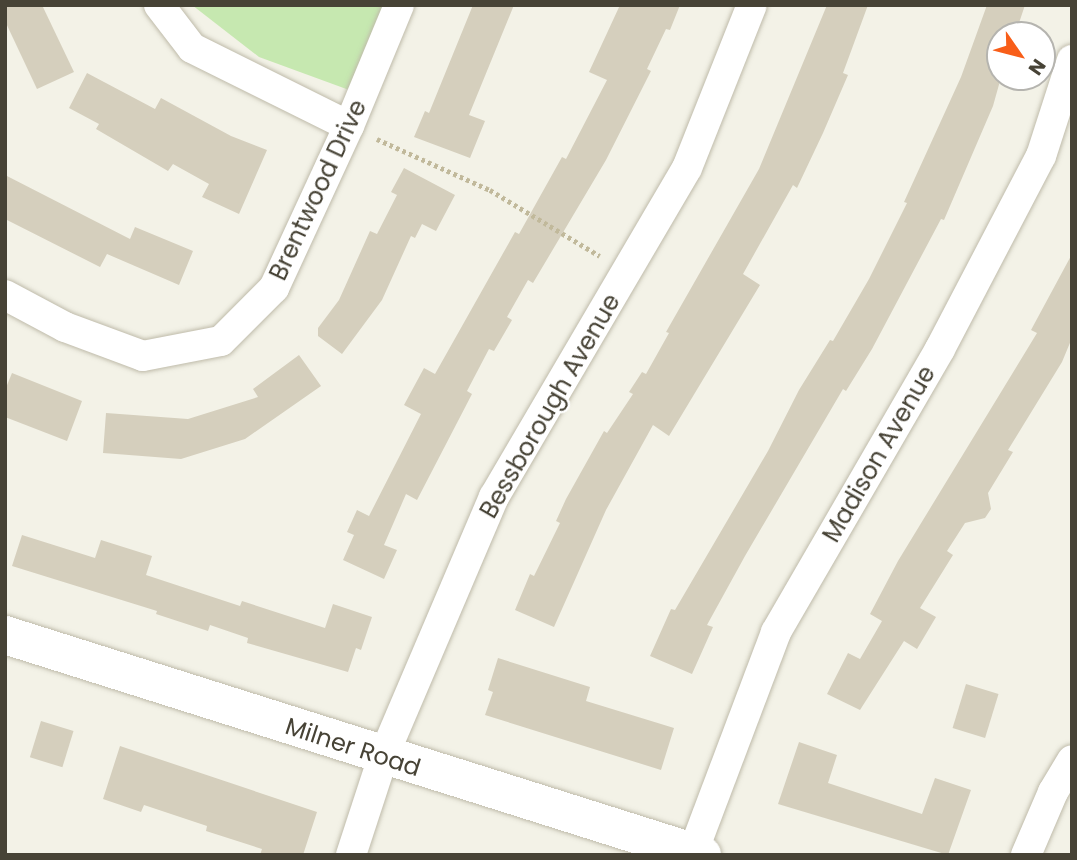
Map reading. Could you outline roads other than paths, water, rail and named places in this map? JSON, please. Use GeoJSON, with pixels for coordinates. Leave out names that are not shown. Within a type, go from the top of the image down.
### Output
{"type":"FeatureCollection","features":[{"type":"Feature","properties":{"kind":"street"},"geometry":{"type":"LineString","coordinates":[[159,5],[192,48],[349,126]]}},
{"type":"Feature","properties":{"kind":"street","name":"Brentwood Drive"},"geometry":{"type":"LineString","coordinates":[[5,295],[65,327],[143,356],[221,341],[274,288],[349,126],[399,5]]}},
{"type":"Feature","properties":{"kind":"street","name":"Bessborough Avenue"},"geometry":{"type":"LineString","coordinates":[[351,855],[383,757],[494,497],[687,168],[752,5]]}},
{"type":"Feature","properties":{"kind":"street","name":"Madison Avenue"},"geometry":{"type":"LineString","coordinates":[[697,853],[776,632],[940,349],[1041,156],[1072,60]]}},
{"type":"Feature","properties":{"kind":"street","name":"Milner Road"},"geometry":{"type":"LineString","coordinates":[[5,635],[383,757],[697,853]]}},
{"type":"Feature","properties":{"kind":"street"},"geometry":{"type":"LineString","coordinates":[[1026,855],[1053,792],[1072,760]]}}]}
